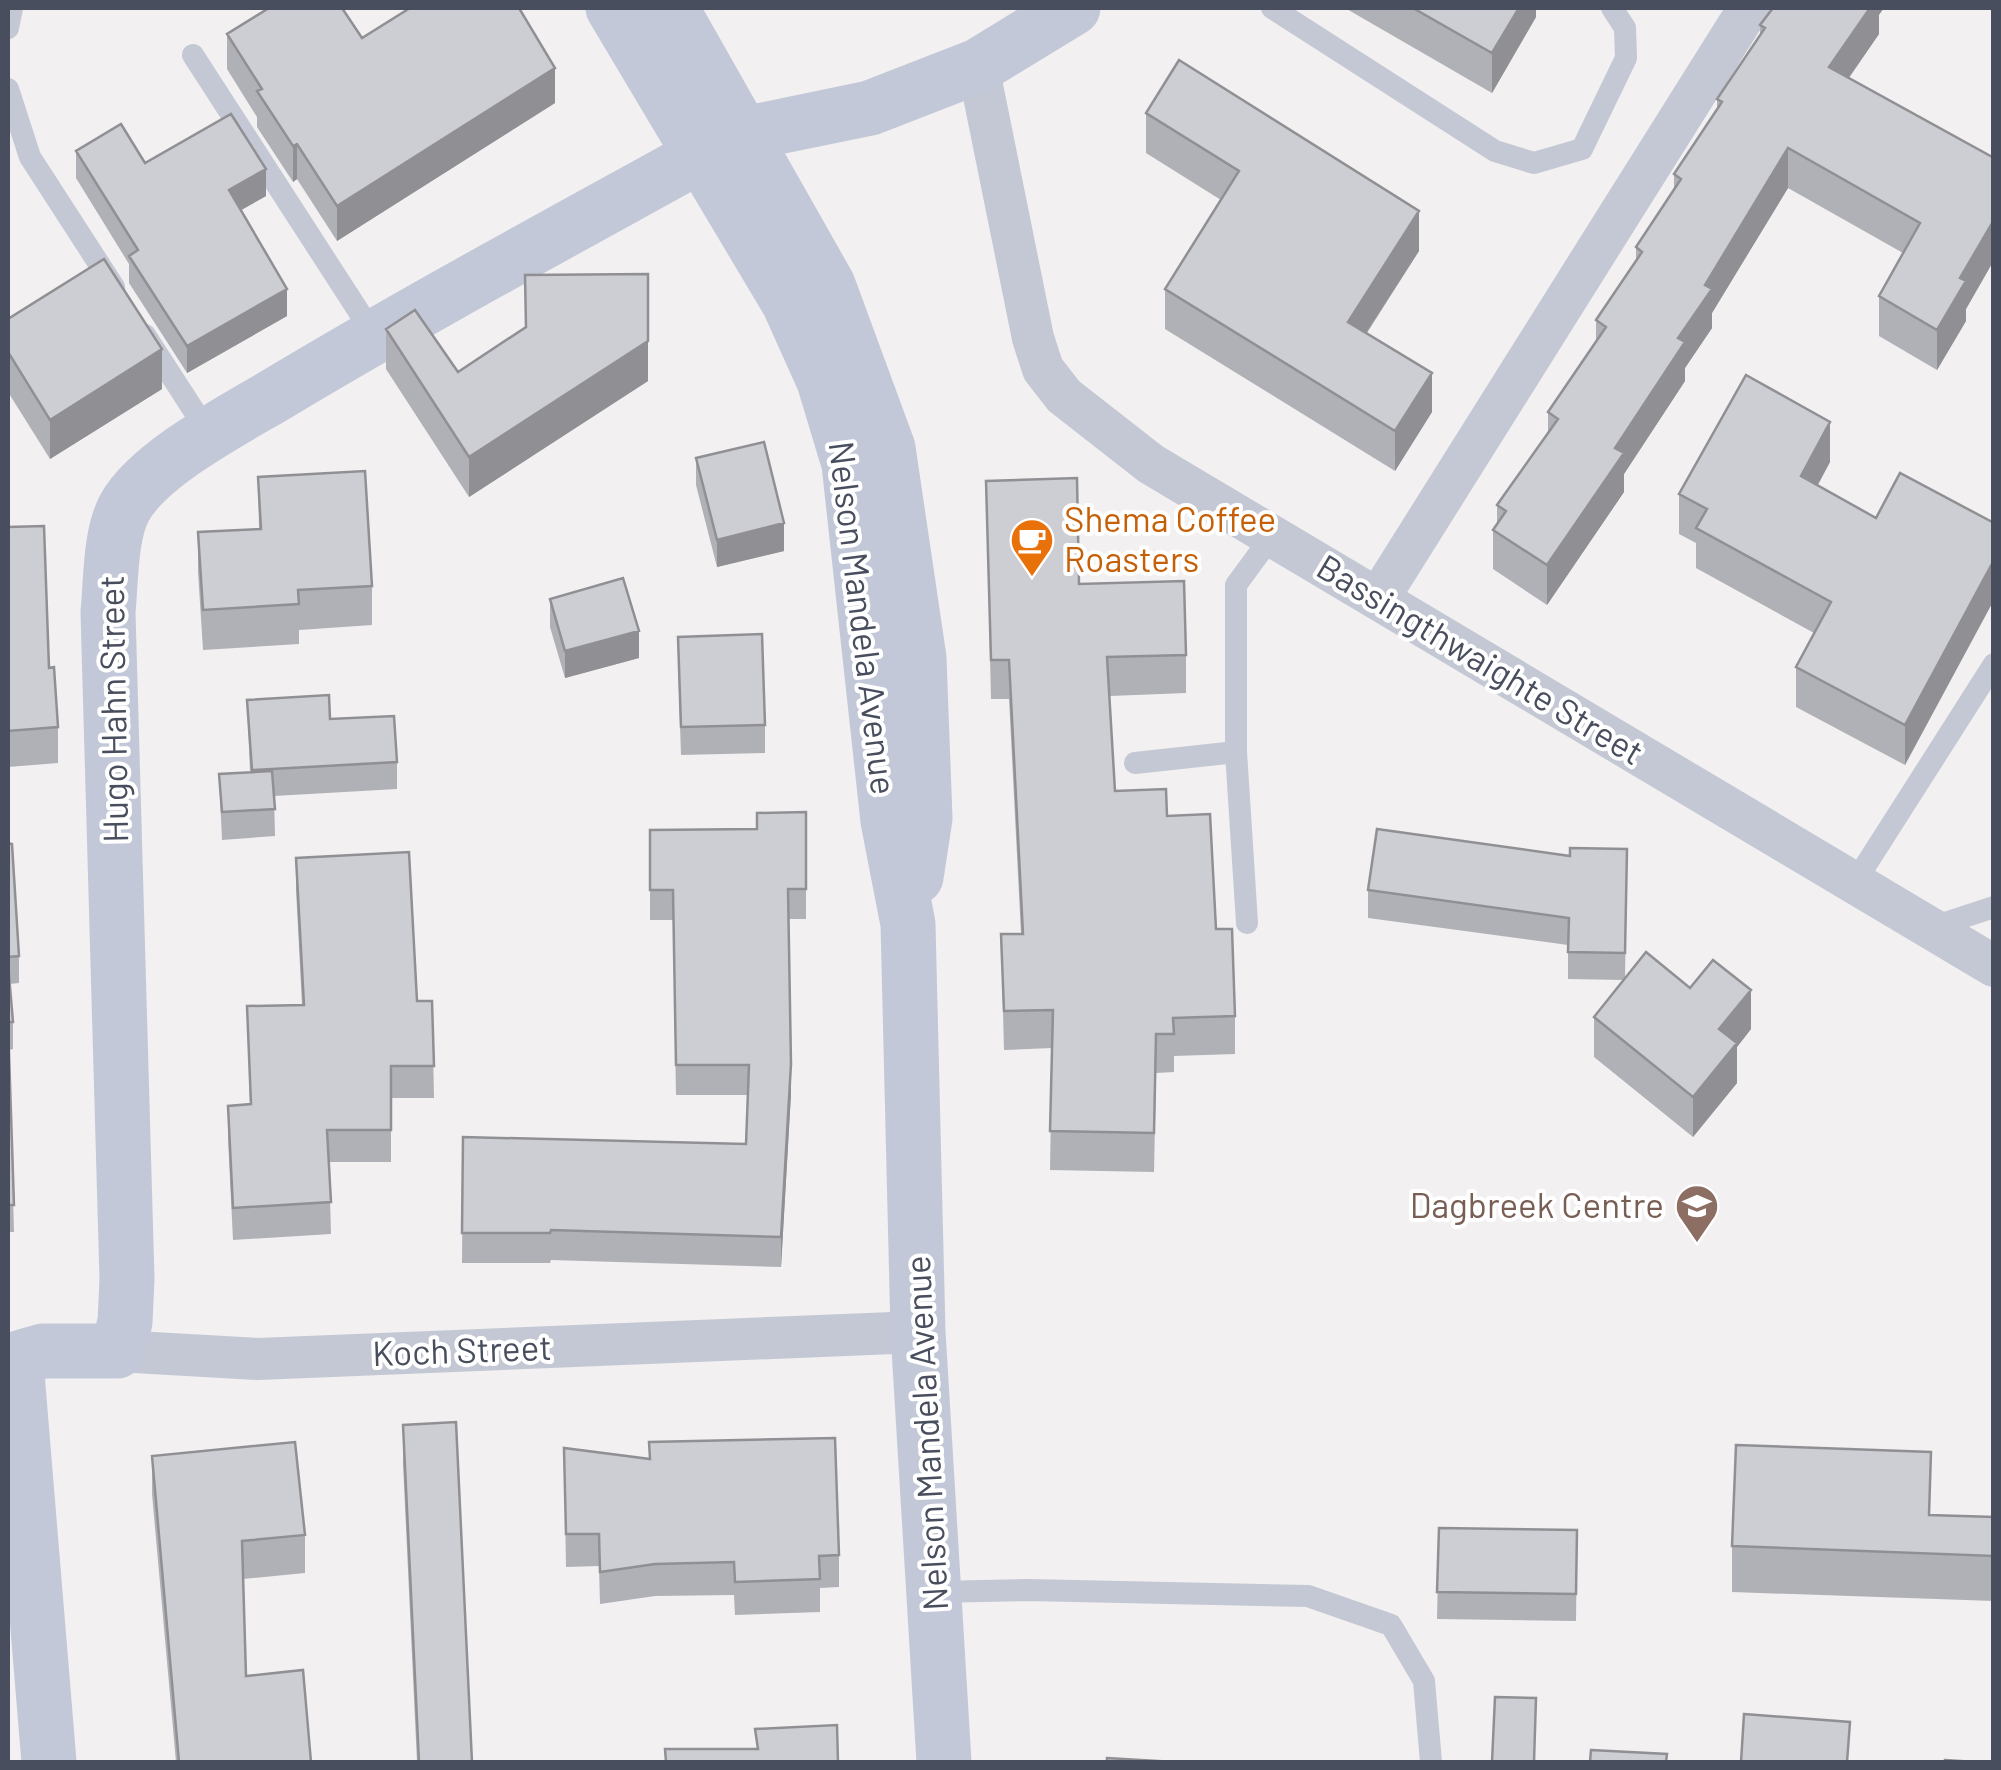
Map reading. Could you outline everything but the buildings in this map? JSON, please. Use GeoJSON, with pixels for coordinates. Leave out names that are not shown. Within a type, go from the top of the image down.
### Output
{"type":"FeatureCollection","features":[{"type":"Feature","properties":{"kind":"street","name":"Nelson Mandela Avenue"},"geometry":{"type":"LineString","coordinates":[[614,8],[724,144]]}},
{"type":"Feature","properties":{"kind":"street","name":"Nelson Mandela Avenue"},"geometry":{"type":"LineString","coordinates":[[671,8],[824,381],[849,464],[888,821],[908,924],[918,1332],[944,1762]]}},
{"type":"Feature","properties":{"kind":"street","name":"Hugo Hahn Street"},"geometry":{"type":"LineString","coordinates":[[117,1351],[125,1322],[127,1279],[108,612],[113,554],[124,508],[150,477],[209,434],[374,335],[724,144],[870,108],[978,66],[1073,8]]}},
{"type":"Feature","properties":{"kind":"street"},"geometry":{"type":"LineString","coordinates":[[1378,599],[1749,8]]}},
{"type":"Feature","properties":{"kind":"street","name":"Bassingthwaighte Street"},"geometry":{"type":"LineString","coordinates":[[978,66],[1033,338],[1043,369],[1064,396],[1151,464],[1994,966]]}},
{"type":"Feature","properties":{"kind":"street","name":"Koch Street"},"geometry":{"type":"LineString","coordinates":[[15,1354],[117,1351],[258,1359],[918,1332]]}},
{"type":"Feature","properties":{"kind":"street"},"geometry":{"type":"LineString","coordinates":[[15,1354],[48,1762]]}},
{"type":"Feature","properties":{"kind":"lane"},"geometry":{"type":"LineString","coordinates":[[8,28],[12,8]]}},
{"type":"Feature","properties":{"kind":"lane"},"geometry":{"type":"LineString","coordinates":[[1272,8],[1495,150],[1534,163],[1582,150],[1626,58],[1625,28],[1612,8]]}},
{"type":"Feature","properties":{"kind":"lane"},"geometry":{"type":"LineString","coordinates":[[193,54],[374,335]]}},
{"type":"Feature","properties":{"kind":"lane"},"geometry":{"type":"LineString","coordinates":[[8,89],[30,158],[209,434]]}},
{"type":"Feature","properties":{"kind":"lane"},"geometry":{"type":"LineString","coordinates":[[1247,924],[1236,752],[1236,585],[1272,536]]}},
{"type":"Feature","properties":{"kind":"lane"},"geometry":{"type":"LineString","coordinates":[[1854,882],[1994,664]]}},
{"type":"Feature","properties":{"kind":"lane"},"geometry":{"type":"LineString","coordinates":[[1135,763],[1236,752]]}},
{"type":"Feature","properties":{"kind":"lane"},"geometry":{"type":"LineString","coordinates":[[1930,928],[1994,907]]}},
{"type":"Feature","properties":{"kind":"lane"},"geometry":{"type":"LineString","coordinates":[[935,1592],[1308,1596],[1391,1625],[1424,1681],[1431,1762]]}},
{"type":"Feature","properties":{"kind":"place","name":"Shema Coffee Roasters"},"geometry":{"type":"Point","coordinates":[1032,578]}},
{"type":"Feature","properties":{"kind":"place","name":"Dagbreek Centre"},"geometry":{"type":"Point","coordinates":[1697,1244]}}]}
